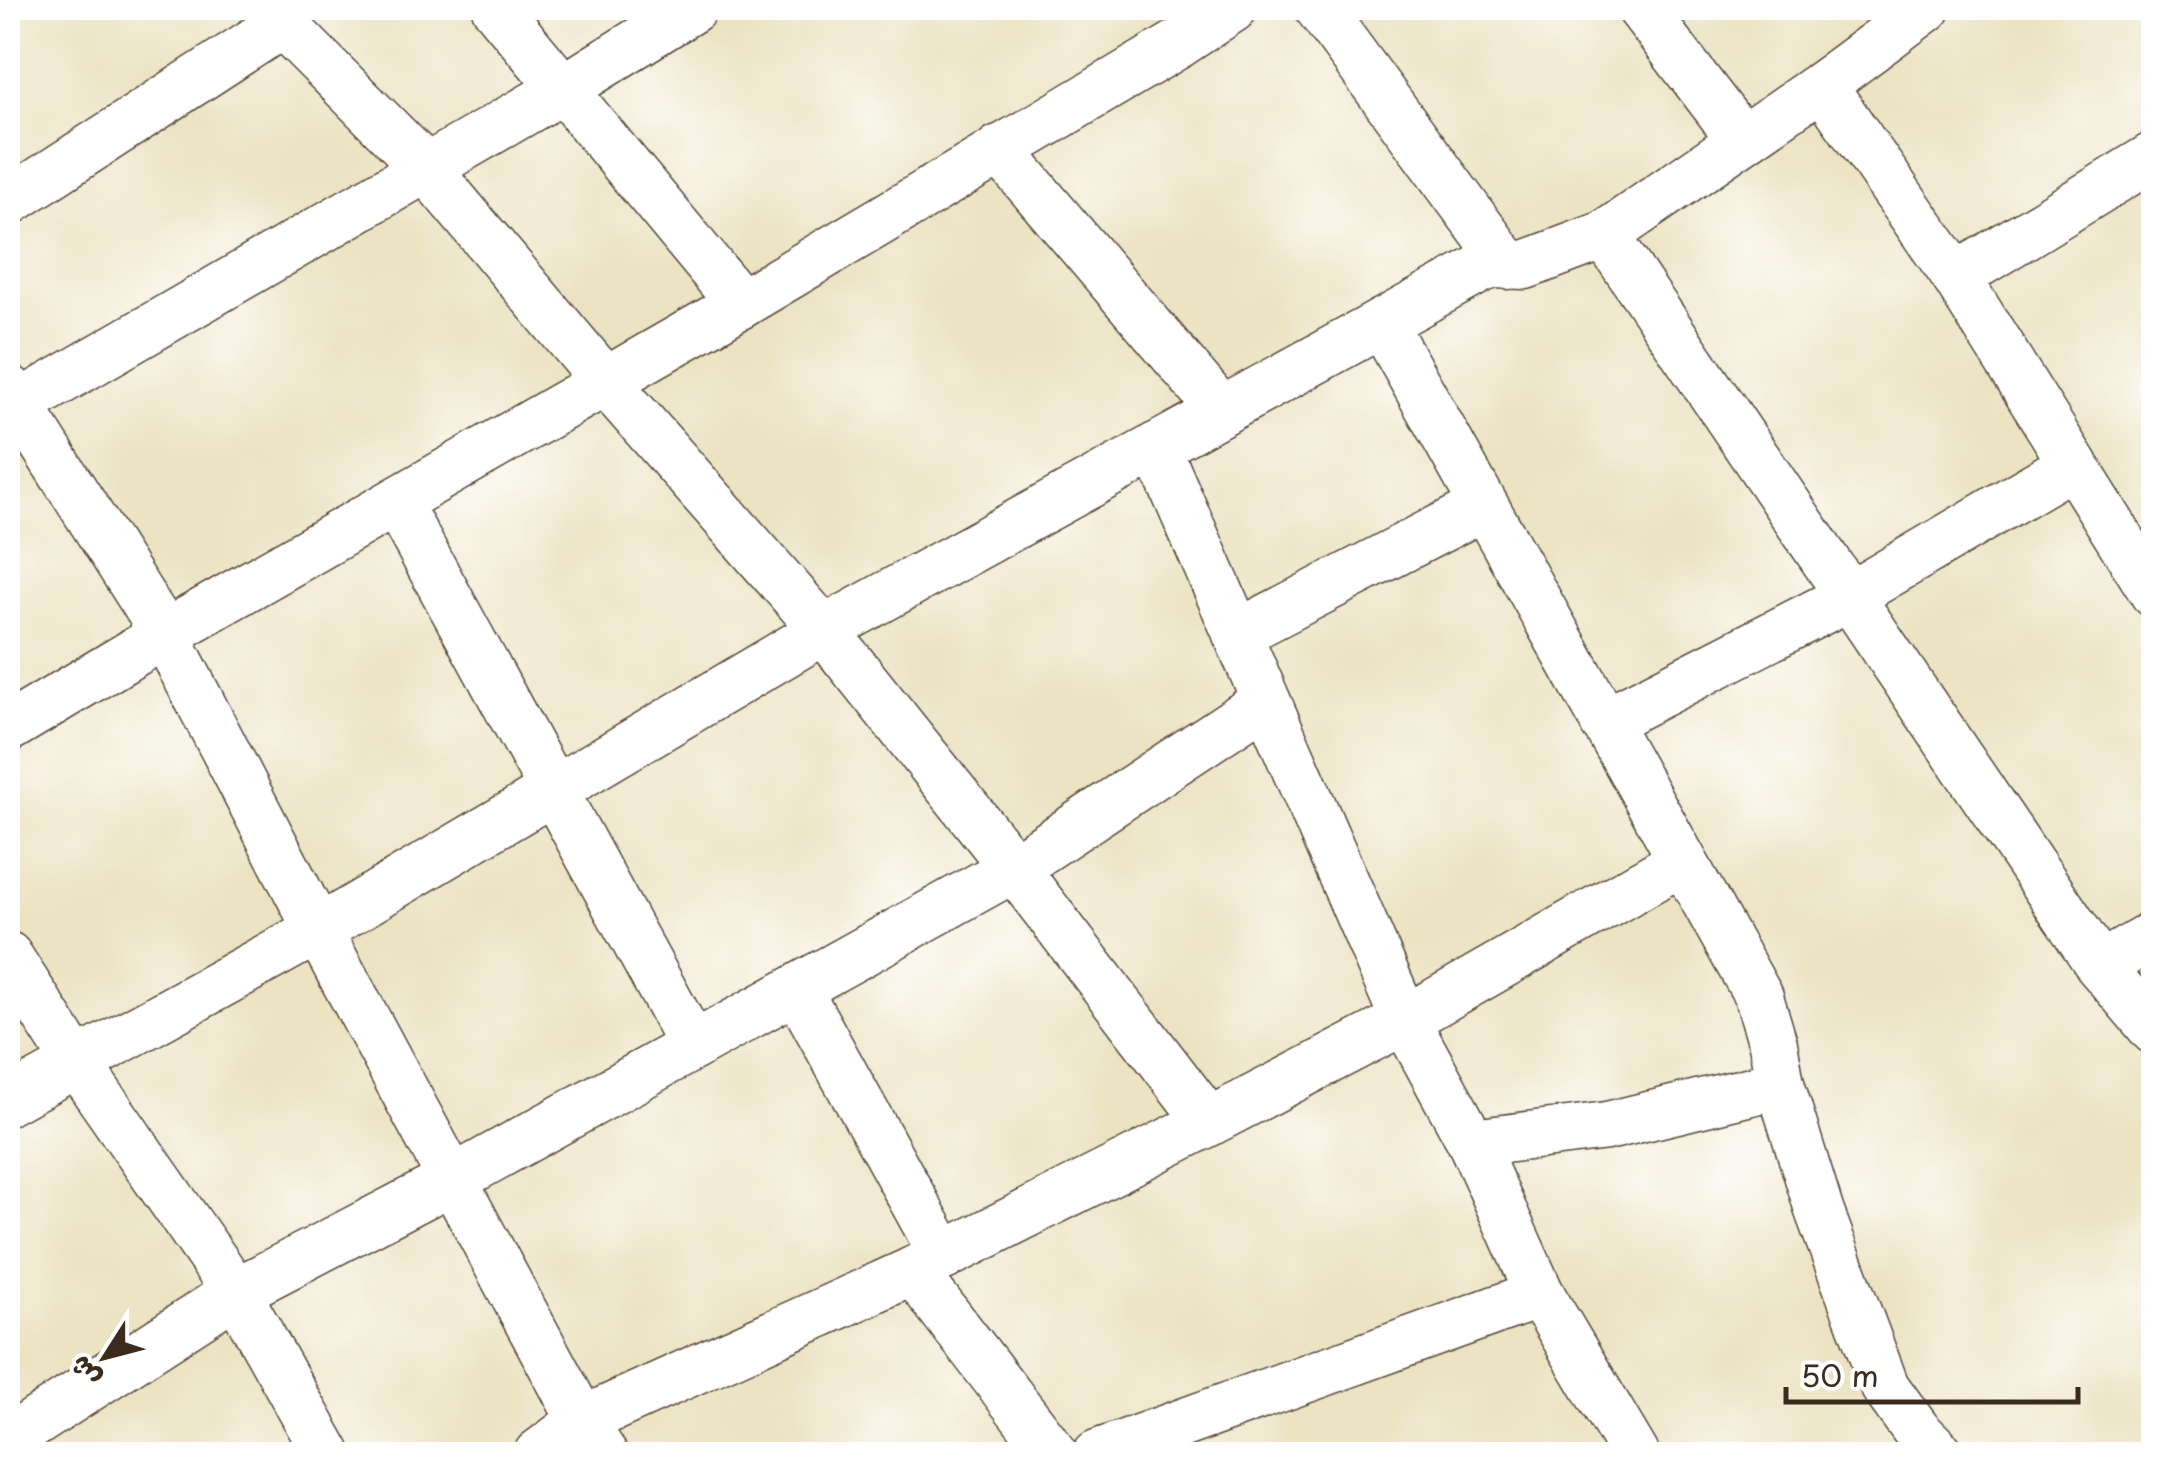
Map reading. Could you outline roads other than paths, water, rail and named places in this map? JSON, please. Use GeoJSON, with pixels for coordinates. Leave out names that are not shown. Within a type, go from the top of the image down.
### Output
{"type":"FeatureCollection","features":[{"type":"Feature","properties":{"kind":"street"},"geometry":{"type":"LineString","coordinates":[[496,8],[741,304]]}},
{"type":"Feature","properties":{"kind":"street"},"geometry":{"type":"LineString","coordinates":[[592,1438],[318,930],[165,634],[12,401],[426,168],[694,8]]}},
{"type":"Feature","properties":{"kind":"street"},"geometry":{"type":"LineString","coordinates":[[8,728],[741,304],[1233,8]]}},
{"type":"Feature","properties":{"kind":"street"},"geometry":{"type":"LineString","coordinates":[[1318,8],[1508,265]]}},
{"type":"Feature","properties":{"kind":"street"},"geometry":{"type":"LineString","coordinates":[[1641,8],[1742,140]]}},
{"type":"Feature","properties":{"kind":"street"},"geometry":{"type":"LineString","coordinates":[[8,1102],[318,930],[824,630],[1382,322],[1482,268],[1525,265],[1605,235],[1926,8]]}},
{"type":"Feature","properties":{"kind":"street"},"geometry":{"type":"LineString","coordinates":[[8,202],[274,16],[426,168],[606,382],[824,630],[1209,1122]]}},
{"type":"Feature","properties":{"kind":"street"},"geometry":{"type":"LineString","coordinates":[[1822,85],[1956,278],[2151,583]]}},
{"type":"Feature","properties":{"kind":"street"},"geometry":{"type":"LineString","coordinates":[[999,149],[1222,411]]}},
{"type":"Feature","properties":{"kind":"street"},"geometry":{"type":"LineString","coordinates":[[1956,278],[2154,156]]}},
{"type":"Feature","properties":{"kind":"street"},"geometry":{"type":"LineString","coordinates":[[1605,235],[2100,966],[2154,1030]]}},
{"type":"Feature","properties":{"kind":"street"},"geometry":{"type":"LineString","coordinates":[[1382,322],[1759,998],[1780,1084],[1820,1213],[1885,1387],[1917,1431],[1940,1454]]}},
{"type":"Feature","properties":{"kind":"street"},"geometry":{"type":"LineString","coordinates":[[1156,447],[1405,1020],[1472,1143],[1540,1294],[1635,1454]]}},
{"type":"Feature","properties":{"kind":"street"},"geometry":{"type":"LineString","coordinates":[[1604,722],[1850,596],[2073,464]]}},
{"type":"Feature","properties":{"kind":"street"},"geometry":{"type":"LineString","coordinates":[[396,502],[693,1046]]}},
{"type":"Feature","properties":{"kind":"street"},"geometry":{"type":"LineString","coordinates":[[1237,634],[1484,506]]}},
{"type":"Feature","properties":{"kind":"street"},"geometry":{"type":"LineString","coordinates":[[8,1440],[236,1292],[452,1180],[1014,868],[1266,700]]}},
{"type":"Feature","properties":{"kind":"street"},"geometry":{"type":"LineString","coordinates":[[538,1454],[592,1438],[1209,1122],[1405,1020],[1682,861]]}},
{"type":"Feature","properties":{"kind":"street"},"geometry":{"type":"LineString","coordinates":[[2100,966],[2154,935]]}},
{"type":"Feature","properties":{"kind":"street"},"geometry":{"type":"LineString","coordinates":[[8,956],[76,1062],[236,1292],[327,1454]]}},
{"type":"Feature","properties":{"kind":"street"},"geometry":{"type":"LineString","coordinates":[[797,989],[928,1264],[1054,1454]]}},
{"type":"Feature","properties":{"kind":"street"},"geometry":{"type":"LineString","coordinates":[[1472,1143],[1607,1126],[1780,1084]]}},
{"type":"Feature","properties":{"kind":"street"},"geometry":{"type":"LineString","coordinates":[[1097,1454],[1540,1294]]}}]}
